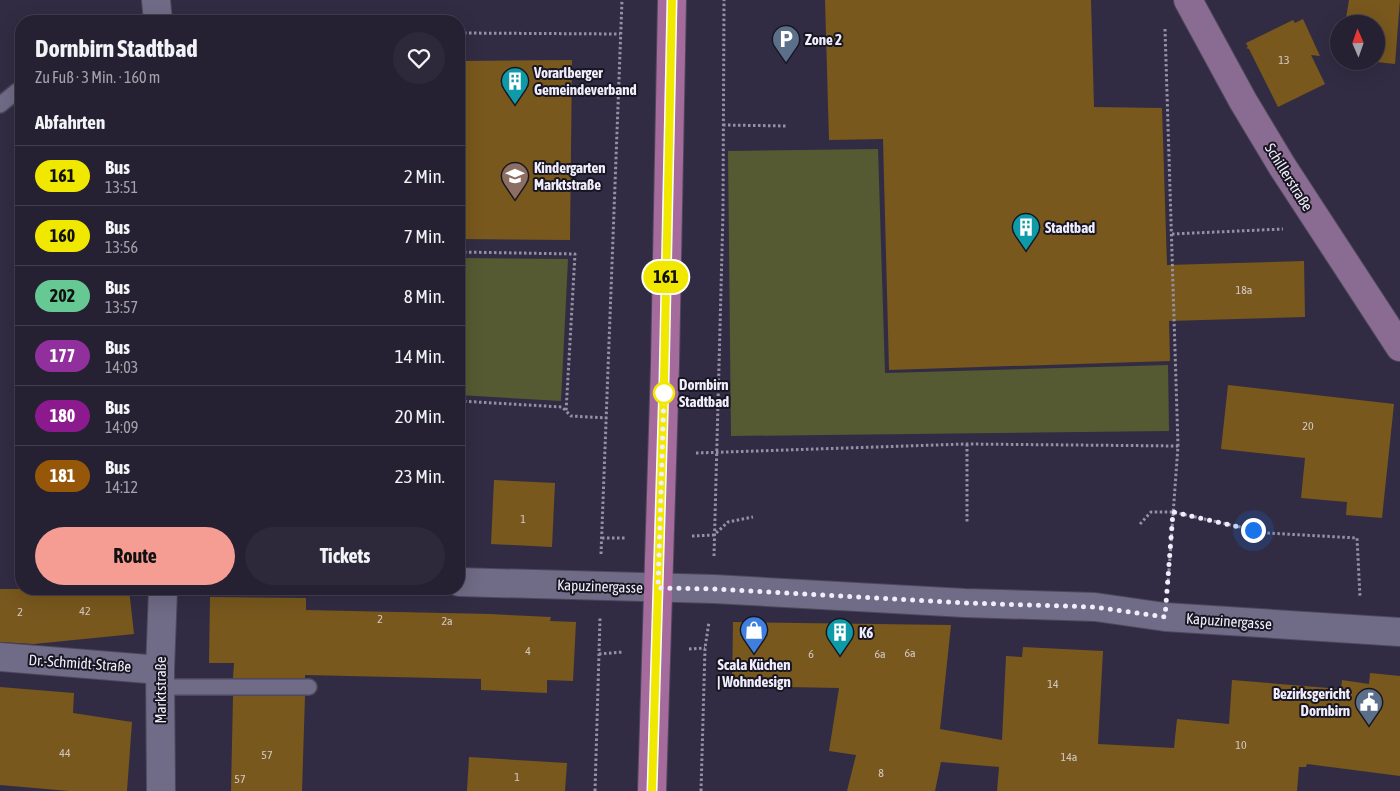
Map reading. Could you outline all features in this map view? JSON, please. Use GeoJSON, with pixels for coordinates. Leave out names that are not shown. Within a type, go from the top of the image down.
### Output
{"type":"FeatureCollection","features":[{"type":"Feature","properties":{"kind":"main road"},"geometry":{"type":"LineString","coordinates":[[652,791],[672,0]]}},
{"type":"Feature","properties":{"kind":"street"},"geometry":{"type":"LineString","coordinates":[[156,0],[157,15]]}},
{"type":"Feature","properties":{"kind":"street","name":"Schillerstraße"},"geometry":{"type":"LineString","coordinates":[[1188,0],[1243,101],[1322,228],[1400,347]]}},
{"type":"Feature","properties":{"kind":"street","name":"Kapuzinergasse"},"geometry":{"type":"LineString","coordinates":[[465,582],[714,589],[966,603],[1095,607],[1165,617],[1400,632]]}},
{"type":"Feature","properties":{"kind":"street","name":"Marktstraße"},"geometry":{"type":"LineString","coordinates":[[161,791],[160,678],[163,595]]}},
{"type":"Feature","properties":{"kind":"street","name":"Dr.-Schmidt-Straße"},"geometry":{"type":"LineString","coordinates":[[0,657],[160,678]]}},
{"type":"Feature","properties":{"kind":"lane"},"geometry":{"type":"LineString","coordinates":[[0,105],[15,93]]}},
{"type":"Feature","properties":{"kind":"lane"},"geometry":{"type":"LineString","coordinates":[[160,678],[309,687]]}},
{"type":"Feature","properties":{"kind":"path"},"geometry":{"type":"LineString","coordinates":[[595,791],[622,0]]}},
{"type":"Feature","properties":{"kind":"path"},"geometry":{"type":"LineString","coordinates":[[701,791],[705,648],[714,589],[724,0]]}},
{"type":"Feature","properties":{"kind":"path"},"geometry":{"type":"LineString","coordinates":[[1164,20],[1178,446],[1165,617]]}},
{"type":"Feature","properties":{"kind":"path"},"geometry":{"type":"LineString","coordinates":[[465,33],[620,34]]}},
{"type":"Feature","properties":{"kind":"path"},"geometry":{"type":"LineString","coordinates":[[723,125],[788,126]]}},
{"type":"Feature","properties":{"kind":"path"},"geometry":{"type":"LineString","coordinates":[[1172,234],[1322,228]]}},
{"type":"Feature","properties":{"kind":"path"},"geometry":{"type":"LineString","coordinates":[[465,252],[574,254],[566,412]]}},
{"type":"Feature","properties":{"kind":"path"},"geometry":{"type":"LineString","coordinates":[[465,401],[562,408],[571,416],[607,418]]}},
{"type":"Feature","properties":{"kind":"path"},"geometry":{"type":"LineString","coordinates":[[716,453],[967,444],[1178,446]]}},
{"type":"Feature","properties":{"kind":"path"},"geometry":{"type":"LineString","coordinates":[[967,444],[967,522]]}},
{"type":"Feature","properties":{"kind":"path"},"geometry":{"type":"LineString","coordinates":[[1140,524],[1151,512],[1173,512],[1267,533],[1358,538],[1362,630]]}},
{"type":"Feature","properties":{"kind":"path"},"geometry":{"type":"LineString","coordinates":[[714,536],[728,522],[753,517]]}},
{"type":"Feature","properties":{"kind":"green space"},"geometry":{"type":"Polygon","coordinates":[[[878,149],[885,373],[1168,365],[1169,431],[731,436],[728,151],[878,149]]]}},
{"type":"Feature","properties":{"kind":"green space"},"geometry":{"type":"Polygon","coordinates":[[[465,258],[568,259],[561,401],[465,395],[465,258]]]}},
{"type":"Feature","properties":{"kind":"building","name":"Stadtbad"},"geometry":{"type":"Polygon","coordinates":[[[825,0],[1091,0],[1094,107],[1162,108],[1167,265],[1304,261],[1305,317],[1169,321],[1170,361],[889,370],[883,139],[829,140],[825,0]]]}},
{"type":"Feature","properties":{"kind":"building"},"geometry":{"type":"Polygon","coordinates":[[[1349,0],[1400,0],[1395,64],[1385,63],[1385,15],[1346,15],[1349,0]]]}},
{"type":"Feature","properties":{"kind":"building"},"geometry":{"type":"Polygon","coordinates":[[[1303,19],[1320,56],[1311,55],[1325,84],[1278,107],[1249,49],[1246,48],[1248,47],[1246,43],[1293,20],[1295,23],[1303,19]]]}},
{"type":"Feature","properties":{"kind":"building"},"geometry":{"type":"Polygon","coordinates":[[[572,60],[570,240],[465,239],[465,61],[572,60]]]}},
{"type":"Feature","properties":{"kind":"building"},"geometry":{"type":"Polygon","coordinates":[[[1228,385],[1394,404],[1382,518],[1346,515],[1347,502],[1301,498],[1305,458],[1221,449],[1228,385]]]}},
{"type":"Feature","properties":{"kind":"building"},"geometry":{"type":"Polygon","coordinates":[[[494,480],[555,483],[552,547],[491,544],[494,480]]]}},
{"type":"Feature","properties":{"kind":"building"},"geometry":{"type":"Polygon","coordinates":[[[0,589],[15,589],[15,595],[130,595],[134,634],[34,644],[0,642],[0,589]]]}},
{"type":"Feature","properties":{"kind":"building"},"geometry":{"type":"Polygon","coordinates":[[[210,597],[306,598],[306,610],[490,614],[551,617],[550,621],[576,622],[573,681],[547,680],[547,693],[481,690],[481,679],[305,675],[305,678],[233,678],[234,663],[209,663],[210,597]]]}},
{"type":"Feature","properties":{"kind":"building"},"geometry":{"type":"Polygon","coordinates":[[[733,622],[951,625],[940,729],[1002,740],[1006,656],[1022,657],[1023,647],[1103,651],[1098,744],[1174,748],[1177,719],[1229,724],[1232,680],[1341,689],[1342,680],[1369,684],[1370,673],[1400,676],[1400,776],[1307,764],[1306,767],[1299,767],[1297,791],[997,791],[999,767],[941,762],[935,791],[847,791],[856,755],[829,751],[839,688],[732,686],[733,622]]]}},
{"type":"Feature","properties":{"kind":"building"},"geometry":{"type":"Polygon","coordinates":[[[0,687],[74,693],[73,713],[132,722],[127,791],[69,791],[0,785],[0,687]]]}},
{"type":"Feature","properties":{"kind":"building"},"geometry":{"type":"Polygon","coordinates":[[[233,696],[305,696],[302,791],[231,791],[233,696]]]}},
{"type":"Feature","properties":{"kind":"building"},"geometry":{"type":"Polygon","coordinates":[[[469,757],[567,763],[565,791],[467,791],[469,757]]]}},
{"type":"Feature","properties":{"kind":"bus line","name":"161"},"geometry":{"type":"LineString","coordinates":[[652,791],[664,382],[672,0]]}},
{"type":"Feature","properties":{"kind":"place","name":"Zone 2"},"geometry":{"type":"Point","coordinates":[786,63]}},
{"type":"Feature","properties":{"kind":"place","name":"Vorarlberger Gemeindeverband"},"geometry":{"type":"Point","coordinates":[515,105]}},
{"type":"Feature","properties":{"kind":"place","name":"Kindergarten Marktstraße"},"geometry":{"type":"Point","coordinates":[515,200]}},
{"type":"Feature","properties":{"kind":"place","name":"Stadtbad"},"geometry":{"type":"Point","coordinates":[1026,251]}},
{"type":"Feature","properties":{"kind":"place","name":"Dornbirn Stadtbad"},"geometry":{"type":"Point","coordinates":[664,393]}},
{"type":"Feature","properties":{"kind":"place","name":"Scala Küchen | Wohndesign"},"geometry":{"type":"Point","coordinates":[754,654]}},
{"type":"Feature","properties":{"kind":"place","name":"K6"},"geometry":{"type":"Point","coordinates":[840,656]}},
{"type":"Feature","properties":{"kind":"place","name":"Bezirksgericht Dornbirn"},"geometry":{"type":"Point","coordinates":[1369,726]}},
{"type":"Feature","properties":{"kind":"route"},"geometry":{"type":"LineString","coordinates":[[664,393],[658,588],[714,589],[966,603],[1095,607],[1165,617],[1173,512],[1253,530]]}}]}
